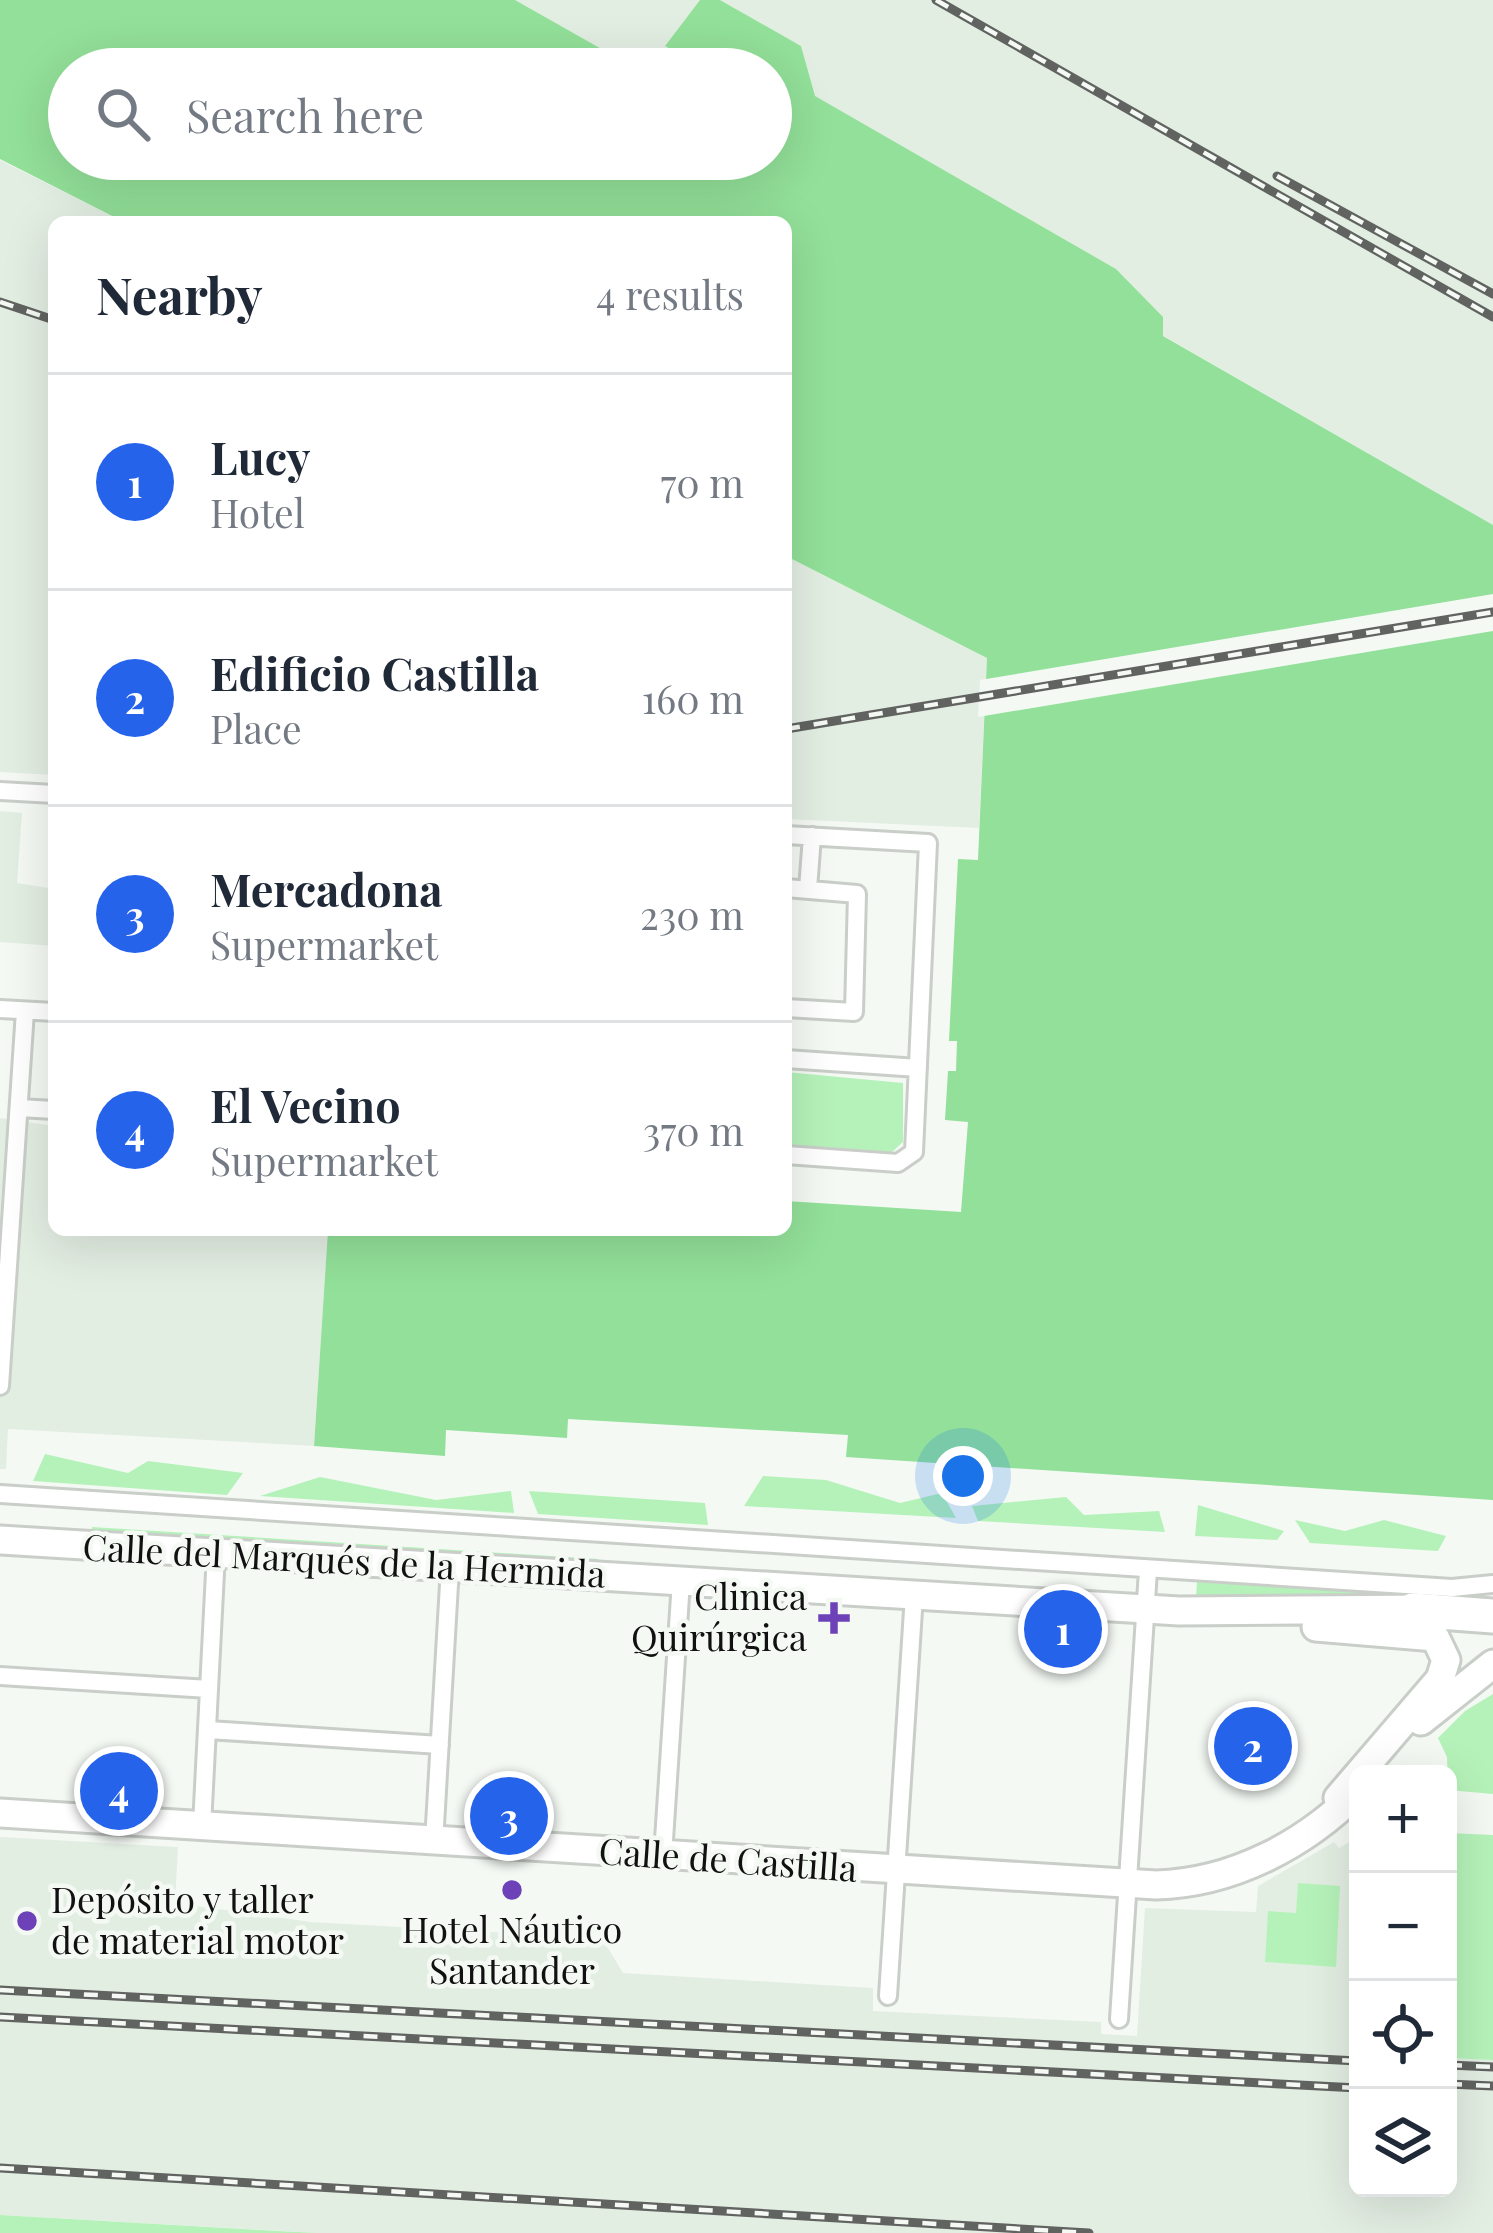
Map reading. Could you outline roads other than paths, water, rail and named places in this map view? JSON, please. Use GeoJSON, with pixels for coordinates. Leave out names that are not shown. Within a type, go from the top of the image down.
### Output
{"type":"FeatureCollection","features":[{"type":"Feature","properties":{"kind":"highway"},"geometry":{"type":"LineString","coordinates":[[1413,1610],[1493,1616]]}},
{"type":"Feature","properties":{"kind":"main road","name":"Calle del Marqués de la Hermida"},"geometry":{"type":"LineString","coordinates":[[0,1540],[216,1553],[450,1579],[685,1581],[1187,1611],[1493,1606]]}},
{"type":"Feature","properties":{"kind":"main road"},"geometry":{"type":"LineString","coordinates":[[1187,1611],[1417,1633],[1435,1637],[1444,1648],[1439,1679],[1309,1832]]}},
{"type":"Feature","properties":{"kind":"main road"},"geometry":{"type":"LineString","coordinates":[[1382,1765],[1443,1702],[1493,1664]]}},
{"type":"Feature","properties":{"kind":"main road"},"geometry":{"type":"LineString","coordinates":[[1443,1702],[1493,1682]]}},
{"type":"Feature","properties":{"kind":"main road","name":"Calle de Castilla"},"geometry":{"type":"LineString","coordinates":[[0,1814],[1127,1885],[1180,1884],[1232,1872],[1309,1832],[1349,1799]]}},
{"type":"Feature","properties":{"kind":"street"},"geometry":{"type":"LineString","coordinates":[[0,791],[48,794]]}},
{"type":"Feature","properties":{"kind":"street"},"geometry":{"type":"LineString","coordinates":[[792,835],[928,843],[914,1152],[898,1162],[792,1155]]}},
{"type":"Feature","properties":{"kind":"street"},"geometry":{"type":"LineString","coordinates":[[808,890],[812,836]]}},
{"type":"Feature","properties":{"kind":"street"},"geometry":{"type":"LineString","coordinates":[[792,889],[857,894],[854,1012],[792,1008]]}},
{"type":"Feature","properties":{"kind":"street"},"geometry":{"type":"LineString","coordinates":[[0,1009],[48,1012]]}},
{"type":"Feature","properties":{"kind":"street"},"geometry":{"type":"LineString","coordinates":[[0,1386],[9,1130],[19,1108],[26,1010]]}},
{"type":"Feature","properties":{"kind":"street"},"geometry":{"type":"LineString","coordinates":[[792,1059],[918,1068]]}},
{"type":"Feature","properties":{"kind":"street"},"geometry":{"type":"LineString","coordinates":[[19,1108],[48,1110]]}},
{"type":"Feature","properties":{"kind":"street"},"geometry":{"type":"LineString","coordinates":[[0,1494],[1148,1570],[1452,1588],[1493,1584]]}},
{"type":"Feature","properties":{"kind":"street"},"geometry":{"type":"LineString","coordinates":[[663,1856],[692,1541]]}},
{"type":"Feature","properties":{"kind":"street"},"geometry":{"type":"LineString","coordinates":[[202,1826],[216,1553]]}},
{"type":"Feature","properties":{"kind":"street"},"geometry":{"type":"LineString","coordinates":[[1119,2020],[1148,1570]]}},
{"type":"Feature","properties":{"kind":"street"},"geometry":{"type":"LineString","coordinates":[[434,1842],[450,1579]]}},
{"type":"Feature","properties":{"kind":"street"},"geometry":{"type":"LineString","coordinates":[[888,1996],[914,1595]]}},
{"type":"Feature","properties":{"kind":"street"},"geometry":{"type":"LineString","coordinates":[[0,1676],[209,1689]]}},
{"type":"Feature","properties":{"kind":"street"},"geometry":{"type":"LineString","coordinates":[[208,1730],[440,1745]]}},
{"type":"Feature","properties":{"kind":"railway"},"geometry":{"type":"LineString","coordinates":[[936,0],[1493,317]]}},
{"type":"Feature","properties":{"kind":"railway"},"geometry":{"type":"LineString","coordinates":[[1277,176],[1493,294]]}},
{"type":"Feature","properties":{"kind":"railway"},"geometry":{"type":"LineString","coordinates":[[0,302],[48,318]]}},
{"type":"Feature","properties":{"kind":"railway"},"geometry":{"type":"LineString","coordinates":[[792,728],[1493,612]]}},
{"type":"Feature","properties":{"kind":"railway"},"geometry":{"type":"LineString","coordinates":[[0,1990],[1349,2061]]}},
{"type":"Feature","properties":{"kind":"railway"},"geometry":{"type":"LineString","coordinates":[[0,2017],[1349,2088]]}},
{"type":"Feature","properties":{"kind":"railway"},"geometry":{"type":"LineString","coordinates":[[1457,2065],[1493,2067]]}},
{"type":"Feature","properties":{"kind":"railway"},"geometry":{"type":"LineString","coordinates":[[1457,2084],[1493,2086]]}},
{"type":"Feature","properties":{"kind":"railway"},"geometry":{"type":"LineString","coordinates":[[0,2168],[1089,2233]]}},
{"type":"Feature","properties":{"kind":"place","name":"Clinica Quirúrgica"},"geometry":{"type":"Point","coordinates":[834,1618]}},
{"type":"Feature","properties":{"kind":"place","name":"Lucy"},"geometry":{"type":"Point","coordinates":[1063,1629]}},
{"type":"Feature","properties":{"kind":"place","name":"Edificio Castilla"},"geometry":{"type":"Point","coordinates":[1253,1746]}},
{"type":"Feature","properties":{"kind":"place","name":"El Vecino"},"geometry":{"type":"Point","coordinates":[119,1791]}},
{"type":"Feature","properties":{"kind":"place","name":"Mercadona"},"geometry":{"type":"Point","coordinates":[509,1816]}},
{"type":"Feature","properties":{"kind":"place","name":"Hotel Náutico Santander"},"geometry":{"type":"Point","coordinates":[512,1890]}},
{"type":"Feature","properties":{"kind":"place","name":"Depósito y taller de material motor"},"geometry":{"type":"Point","coordinates":[27,1921]}}]}
